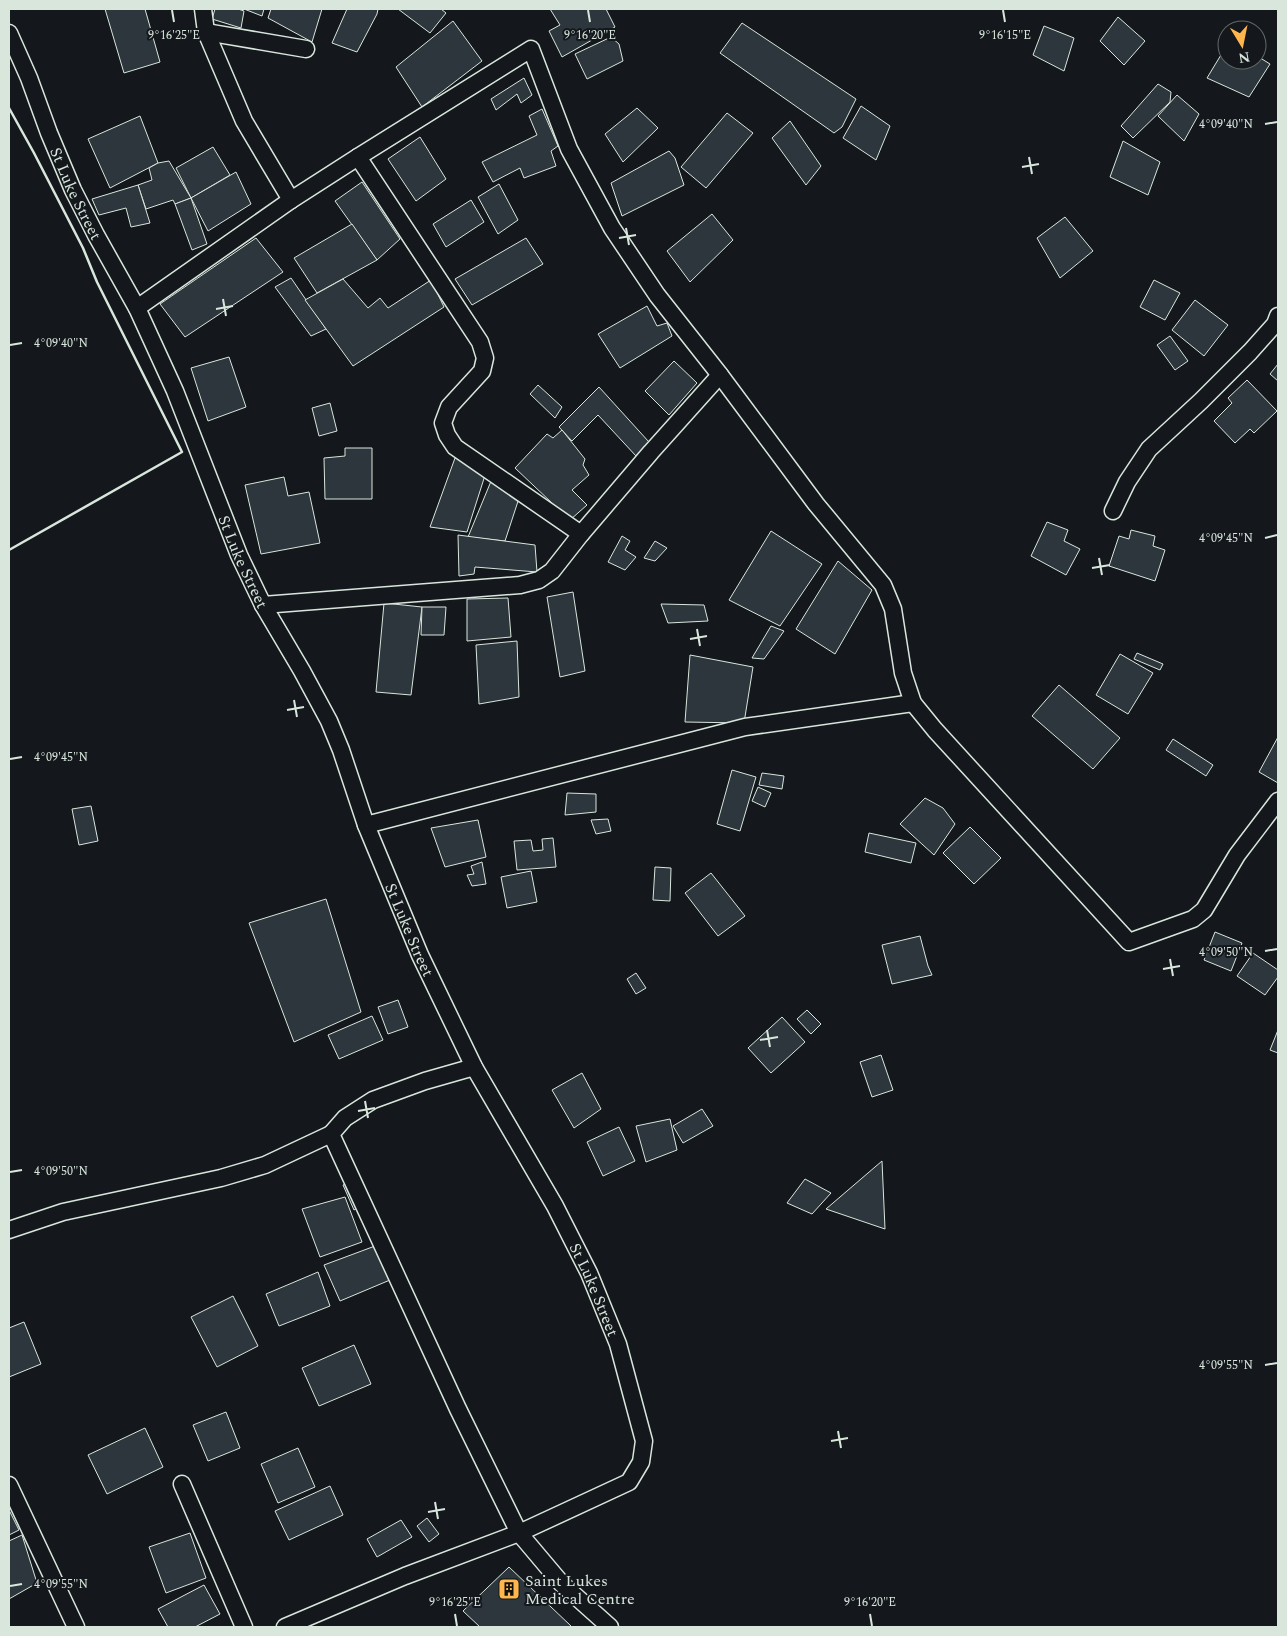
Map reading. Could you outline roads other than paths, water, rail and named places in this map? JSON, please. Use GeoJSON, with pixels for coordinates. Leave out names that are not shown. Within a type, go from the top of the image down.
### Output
{"type":"FeatureCollection","features":[{"type":"Feature","properties":{"kind":"street"},"geometry":{"type":"LineString","coordinates":[[203,9],[206,32],[244,121],[291,200]]}},
{"type":"Feature","properties":{"kind":"street"},"geometry":{"type":"LineString","coordinates":[[206,32],[306,49]]}},
{"type":"Feature","properties":{"kind":"street","name":"St Luke Street"},"geometry":{"type":"LineString","coordinates":[[9,33],[29,78],[73,190],[137,308],[175,390],[239,555],[263,605],[329,721],[341,750],[366,825],[420,955],[474,1067],[555,1206],[589,1273],[618,1344],[644,1441],[641,1462],[628,1482],[519,1533],[405,1576],[284,1627]]}},
{"type":"Feature","properties":{"kind":"street"},"geometry":{"type":"LineString","coordinates":[[137,308],[291,200],[530,49],[569,149],[612,228],[657,296],[720,375],[816,504],[883,585],[893,609],[903,673],[914,703],[935,730],[1129,942],[1193,919],[1204,910],[1237,854],[1278,801]]}},
{"type":"Feature","properties":{"kind":"street"},"geometry":{"type":"LineString","coordinates":[[358,157],[480,342],[485,358],[482,371],[449,408],[443,423],[447,435],[455,447],[581,534]]}},
{"type":"Feature","properties":{"kind":"street"},"geometry":{"type":"LineString","coordinates":[[1113,511],[1127,482],[1149,449],[1250,352],[1274,324],[1278,316]]}},
{"type":"Feature","properties":{"kind":"street"},"geometry":{"type":"LineString","coordinates":[[263,605],[520,585],[539,580],[552,571],[581,534],[720,375]]}},
{"type":"Feature","properties":{"kind":"street"},"geometry":{"type":"LineString","coordinates":[[366,825],[744,727],[914,703]]}},
{"type":"Feature","properties":{"kind":"street"},"geometry":{"type":"LineString","coordinates":[[9,1230],[63,1212],[221,1178],[265,1165],[331,1134],[346,1118],[373,1100],[474,1067]]}},
{"type":"Feature","properties":{"kind":"street"},"geometry":{"type":"LineString","coordinates":[[331,1134],[458,1409],[519,1533],[562,1584],[610,1627]]}},
{"type":"Feature","properties":{"kind":"street"},"geometry":{"type":"LineString","coordinates":[[182,1484],[244,1627]]}},
{"type":"Feature","properties":{"kind":"street"},"geometry":{"type":"LineString","coordinates":[[9,1485],[76,1627]]}},
{"type":"Feature","properties":{"kind":"place","name":"Saint Lukes Medical Centre"},"geometry":{"type":"Point","coordinates":[509,1589]}}]}
